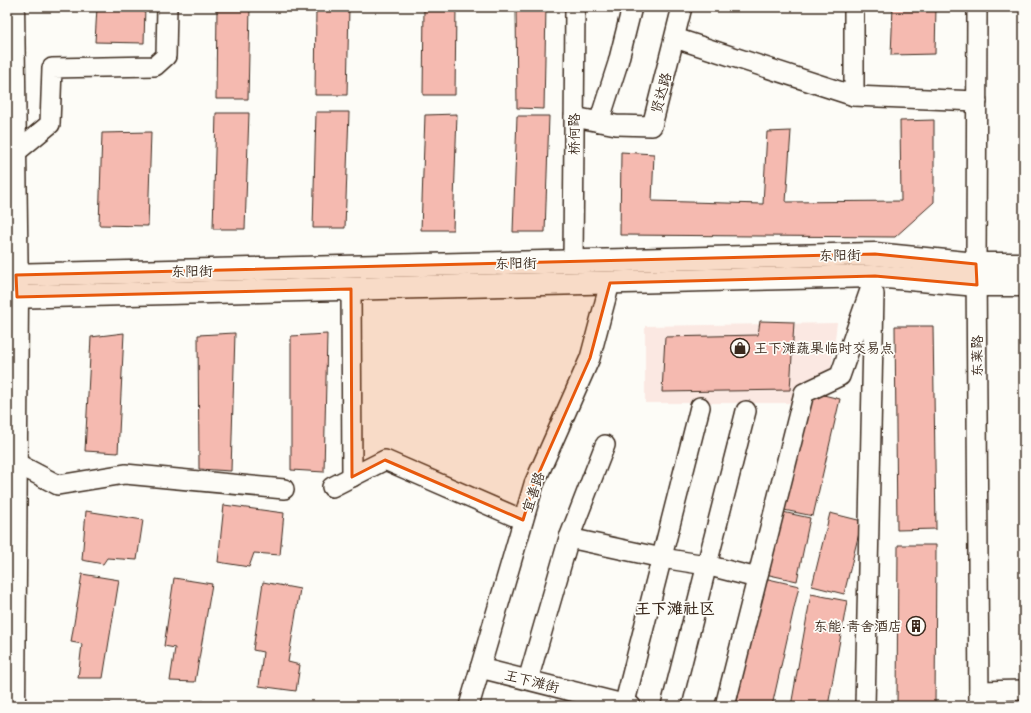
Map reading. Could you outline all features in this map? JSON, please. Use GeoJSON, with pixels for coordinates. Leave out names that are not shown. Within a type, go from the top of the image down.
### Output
{"type":"FeatureCollection","features":[{"type":"Feature","properties":{"kind":"main road"},"geometry":{"type":"LineString","coordinates":[[13,7],[15,153],[12,297],[16,463],[14,706]]}},
{"type":"Feature","properties":{"kind":"main road","name":"东阳街"},"geometry":{"type":"LineString","coordinates":[[12,275],[875,254],[976,264],[1024,264]]}},
{"type":"Feature","properties":{"kind":"main road","name":"东阳街"},"geometry":{"type":"LineString","coordinates":[[12,297],[875,276],[976,285],[1024,285]]}},
{"type":"Feature","properties":{"kind":"street"},"geometry":{"type":"LineString","coordinates":[[15,153],[50,124],[52,68],[155,66],[166,56],[167,7]]}},
{"type":"Feature","properties":{"kind":"street","name":"桥何路"},"geometry":{"type":"LineString","coordinates":[[573,261],[575,7]]}},
{"type":"Feature","properties":{"kind":"street"},"geometry":{"type":"LineString","coordinates":[[599,122],[618,63],[632,7]]}},
{"type":"Feature","properties":{"kind":"street","name":"贤达路"},"geometry":{"type":"LineString","coordinates":[[574,117],[616,125],[652,126],[682,7]]}},
{"type":"Feature","properties":{"kind":"street"},"geometry":{"type":"LineString","coordinates":[[854,7],[854,96]]}},
{"type":"Feature","properties":{"kind":"street","name":"东莱路"},"geometry":{"type":"LineString","coordinates":[[977,7],[976,285],[979,699]]}},
{"type":"Feature","properties":{"kind":"street"},"geometry":{"type":"LineString","coordinates":[[675,38],[854,96],[976,101]]}},
{"type":"Feature","properties":{"kind":"street"},"geometry":{"type":"LineString","coordinates":[[725,706],[804,393],[840,376],[875,276]]}},
{"type":"Feature","properties":{"kind":"street"},"geometry":{"type":"LineString","coordinates":[[864,706],[875,276]]}},
{"type":"Feature","properties":{"kind":"street","name":"宜善路"},"geometry":{"type":"LineString","coordinates":[[469,706],[534,484],[590,358],[610,283]]}},
{"type":"Feature","properties":{"kind":"street"},"geometry":{"type":"LineString","coordinates":[[351,289],[352,477]]}},
{"type":"Feature","properties":{"kind":"street"},"geometry":{"type":"LineString","coordinates":[[626,706],[700,408]]}},
{"type":"Feature","properties":{"kind":"street"},"geometry":{"type":"LineString","coordinates":[[672,706],[706,565],[746,411]]}},
{"type":"Feature","properties":{"kind":"street"},"geometry":{"type":"LineString","coordinates":[[528,680],[569,538],[605,445]]}},
{"type":"Feature","properties":{"kind":"street"},"geometry":{"type":"LineString","coordinates":[[332,487],[384,460],[523,520]]}},
{"type":"Feature","properties":{"kind":"street"},"geometry":{"type":"LineString","coordinates":[[16,463],[58,485],[125,474],[284,489]]}},
{"type":"Feature","properties":{"kind":"street"},"geometry":{"type":"LineString","coordinates":[[569,538],[662,558],[706,565],[757,578]]}},
{"type":"Feature","properties":{"kind":"street","name":"王下滩街"},"geometry":{"type":"LineString","coordinates":[[480,668],[626,706]]}},
{"type":"Feature","properties":{"kind":"street"},"geometry":{"type":"LineString","coordinates":[[979,699],[1024,690]]}},
{"type":"Feature","properties":{"kind":"highlighted area"},"geometry":{"type":"Polygon","coordinates":[[[875,254],[976,264],[977,285],[875,276],[610,283],[590,358],[534,484],[523,520],[385,460],[352,477],[351,289],[17,297],[16,275],[875,254]]]}},
{"type":"Feature","properties":{"kind":"shaded area","name":"王下滩蔬果临时交易点"},"geometry":{"type":"Polygon","coordinates":[[[837,323],[831,370],[792,403],[645,403],[645,326],[837,323]]]}},
{"type":"Feature","properties":{"kind":"building"},"geometry":{"type":"Polygon","coordinates":[[[97,7],[145,7],[144,43],[95,42],[97,7]]]}},
{"type":"Feature","properties":{"kind":"building"},"geometry":{"type":"Polygon","coordinates":[[[217,7],[250,7],[248,99],[216,99],[217,7]]]}},
{"type":"Feature","properties":{"kind":"building"},"geometry":{"type":"Polygon","coordinates":[[[316,7],[349,7],[347,95],[315,95],[316,7]]]}},
{"type":"Feature","properties":{"kind":"building"},"geometry":{"type":"Polygon","coordinates":[[[424,7],[456,7],[455,95],[423,95],[424,7]]]}},
{"type":"Feature","properties":{"kind":"building"},"geometry":{"type":"Polygon","coordinates":[[[516,7],[546,7],[544,109],[517,108],[516,7]]]}},
{"type":"Feature","properties":{"kind":"building"},"geometry":{"type":"Polygon","coordinates":[[[893,7],[936,7],[935,54],[891,55],[893,7]]]}},
{"type":"Feature","properties":{"kind":"building"},"geometry":{"type":"Polygon","coordinates":[[[316,112],[349,112],[345,228],[313,228],[316,112]]]}},
{"type":"Feature","properties":{"kind":"building"},"geometry":{"type":"Polygon","coordinates":[[[216,113],[249,113],[245,229],[213,229],[216,113]]]}},
{"type":"Feature","properties":{"kind":"building"},"geometry":{"type":"Polygon","coordinates":[[[457,114],[453,230],[421,230],[425,115],[457,114]]]}},
{"type":"Feature","properties":{"kind":"building"},"geometry":{"type":"Polygon","coordinates":[[[517,116],[549,116],[545,232],[513,232],[517,116]]]}},
{"type":"Feature","properties":{"kind":"building"},"geometry":{"type":"Polygon","coordinates":[[[934,120],[934,202],[895,237],[620,235],[621,152],[654,154],[652,201],[763,204],[767,132],[791,131],[786,202],[901,201],[900,121],[934,120]]]}},
{"type":"Feature","properties":{"kind":"building"},"geometry":{"type":"Polygon","coordinates":[[[151,132],[148,226],[99,225],[102,133],[151,132]]]}},
{"type":"Feature","properties":{"kind":"building"},"geometry":{"type":"Polygon","coordinates":[[[760,321],[794,322],[790,390],[662,392],[665,337],[758,335],[760,321]]]}},
{"type":"Feature","properties":{"kind":"building"},"geometry":{"type":"Polygon","coordinates":[[[895,326],[933,326],[936,529],[897,530],[895,326]]]}},
{"type":"Feature","properties":{"kind":"building"},"geometry":{"type":"Polygon","coordinates":[[[124,333],[118,453],[85,451],[91,337],[124,333]]]}},
{"type":"Feature","properties":{"kind":"building"},"geometry":{"type":"Polygon","coordinates":[[[235,333],[231,471],[199,469],[198,335],[235,333]]]}},
{"type":"Feature","properties":{"kind":"building"},"geometry":{"type":"Polygon","coordinates":[[[327,334],[324,472],[291,470],[291,336],[327,334]]]}},
{"type":"Feature","properties":{"kind":"building"},"geometry":{"type":"Polygon","coordinates":[[[811,392],[840,399],[813,516],[784,510],[811,392]]]}},
{"type":"Feature","properties":{"kind":"building"},"geometry":{"type":"Polygon","coordinates":[[[224,505],[284,513],[280,555],[254,553],[249,567],[218,562],[224,505]]]}},
{"type":"Feature","properties":{"kind":"building"},"geometry":{"type":"Polygon","coordinates":[[[86,511],[143,520],[137,560],[107,558],[103,564],[82,560],[86,511]]]}},
{"type":"Feature","properties":{"kind":"building"},"geometry":{"type":"Polygon","coordinates":[[[778,511],[810,518],[797,581],[765,574],[778,511]]]}},
{"type":"Feature","properties":{"kind":"building"},"geometry":{"type":"Polygon","coordinates":[[[830,513],[862,521],[844,594],[812,586],[830,513]]]}},
{"type":"Feature","properties":{"kind":"building","name":"东能·青舍酒店"},"geometry":{"type":"Polygon","coordinates":[[[898,545],[936,545],[935,706],[897,706],[898,545]]]}},
{"type":"Feature","properties":{"kind":"building"},"geometry":{"type":"Polygon","coordinates":[[[82,574],[119,580],[103,678],[78,678],[82,644],[71,642],[82,574]]]}},
{"type":"Feature","properties":{"kind":"building"},"geometry":{"type":"Polygon","coordinates":[[[174,578],[212,584],[195,682],[170,681],[175,648],[164,646],[174,578]]]}},
{"type":"Feature","properties":{"kind":"building"},"geometry":{"type":"Polygon","coordinates":[[[764,578],[799,586],[772,706],[736,706],[764,578]]]}},
{"type":"Feature","properties":{"kind":"building"},"geometry":{"type":"Polygon","coordinates":[[[263,582],[300,589],[288,662],[300,665],[296,691],[259,686],[263,652],[253,650],[263,582]]]}},
{"type":"Feature","properties":{"kind":"building"},"geometry":{"type":"Polygon","coordinates":[[[811,594],[847,601],[828,706],[791,706],[811,594]]]}},
{"type":"Feature","properties":{"kind":"building"},"geometry":{"type":"Polygon","coordinates":[[[203,701],[203,706],[169,706],[169,703],[203,701]]]}},
{"type":"Feature","properties":{"kind":"building"},"geometry":{"type":"Polygon","coordinates":[[[111,703],[110,706],[76,706],[76,704],[111,703]]]}},
{"type":"Feature","properties":{"kind":"place","name":"王下滩蔬果临时交易点"},"geometry":{"type":"Point","coordinates":[740,348]}},
{"type":"Feature","properties":{"kind":"place","name":"东能·青舍酒店"},"geometry":{"type":"Point","coordinates":[916,626]}},
{"type":"Feature","properties":{"kind":"district","name":"王下滩社区"},"geometry":{"type":"Point","coordinates":[675,608]}}]}
